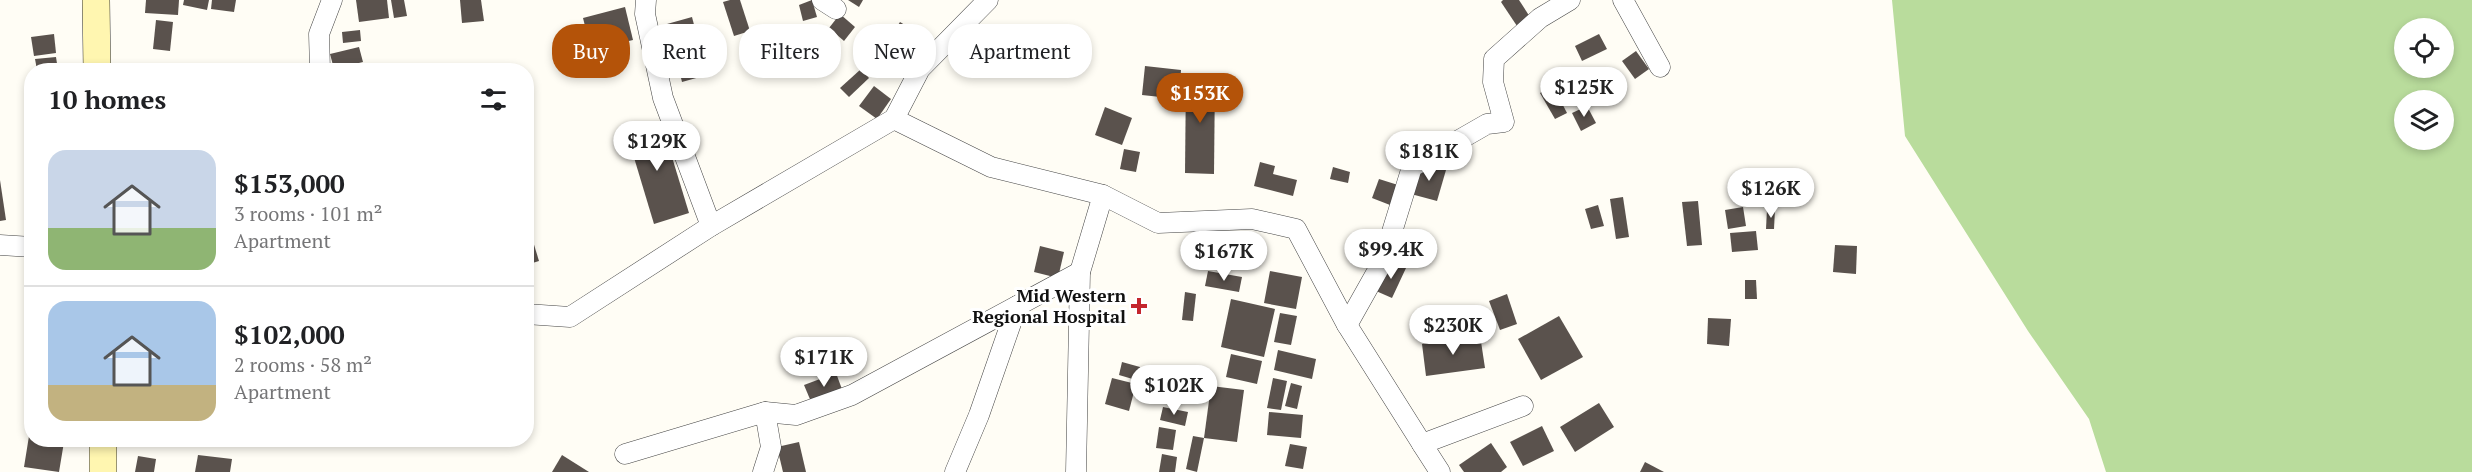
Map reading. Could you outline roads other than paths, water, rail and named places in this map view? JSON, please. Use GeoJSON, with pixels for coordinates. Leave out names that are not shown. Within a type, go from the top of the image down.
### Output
{"type":"FeatureCollection","features":[{"type":"Feature","properties":{"kind":"main road"},"geometry":{"type":"LineString","coordinates":[[96,0],[97,63]]}},
{"type":"Feature","properties":{"kind":"main road"},"geometry":{"type":"LineString","coordinates":[[103,447],[104,472]]}},
{"type":"Feature","properties":{"kind":"street"},"geometry":{"type":"LineString","coordinates":[[320,63],[319,33],[332,0]]}},
{"type":"Feature","properties":{"kind":"street"},"geometry":{"type":"LineString","coordinates":[[646,0],[645,14],[663,98],[711,226]]}},
{"type":"Feature","properties":{"kind":"street"},"geometry":{"type":"LineString","coordinates":[[534,315],[570,317],[711,226],[894,119],[920,69],[988,0]]}},
{"type":"Feature","properties":{"kind":"street"},"geometry":{"type":"LineString","coordinates":[[1347,326],[1383,261],[1412,167],[1487,124],[1504,122],[1493,82],[1494,59],[1540,18],[1570,0]]}},
{"type":"Feature","properties":{"kind":"street"},"geometry":{"type":"LineString","coordinates":[[1623,0],[1660,67]]}},
{"type":"Feature","properties":{"kind":"street"},"geometry":{"type":"LineString","coordinates":[[894,119],[991,167],[1103,195],[1158,223],[1252,219],[1296,229],[1347,326],[1440,472]]}},
{"type":"Feature","properties":{"kind":"street"},"geometry":{"type":"LineString","coordinates":[[1076,472],[1080,272],[1103,195]]}},
{"type":"Feature","properties":{"kind":"street"},"geometry":{"type":"LineString","coordinates":[[0,245],[24,246]]}},
{"type":"Feature","properties":{"kind":"street"},"geometry":{"type":"LineString","coordinates":[[626,454],[765,412],[796,415],[852,395],[1080,272]]}},
{"type":"Feature","properties":{"kind":"street"},"geometry":{"type":"LineString","coordinates":[[955,472],[979,416],[1017,306]]}},
{"type":"Feature","properties":{"kind":"street"},"geometry":{"type":"LineString","coordinates":[[1422,444],[1523,406]]}},
{"type":"Feature","properties":{"kind":"street"},"geometry":{"type":"LineString","coordinates":[[763,472],[771,447],[765,412]]}},
{"type":"Feature","properties":{"kind":"place","name":"Mid Western Regional Hospital"},"geometry":{"type":"Point","coordinates":[1139,306]}}]}
